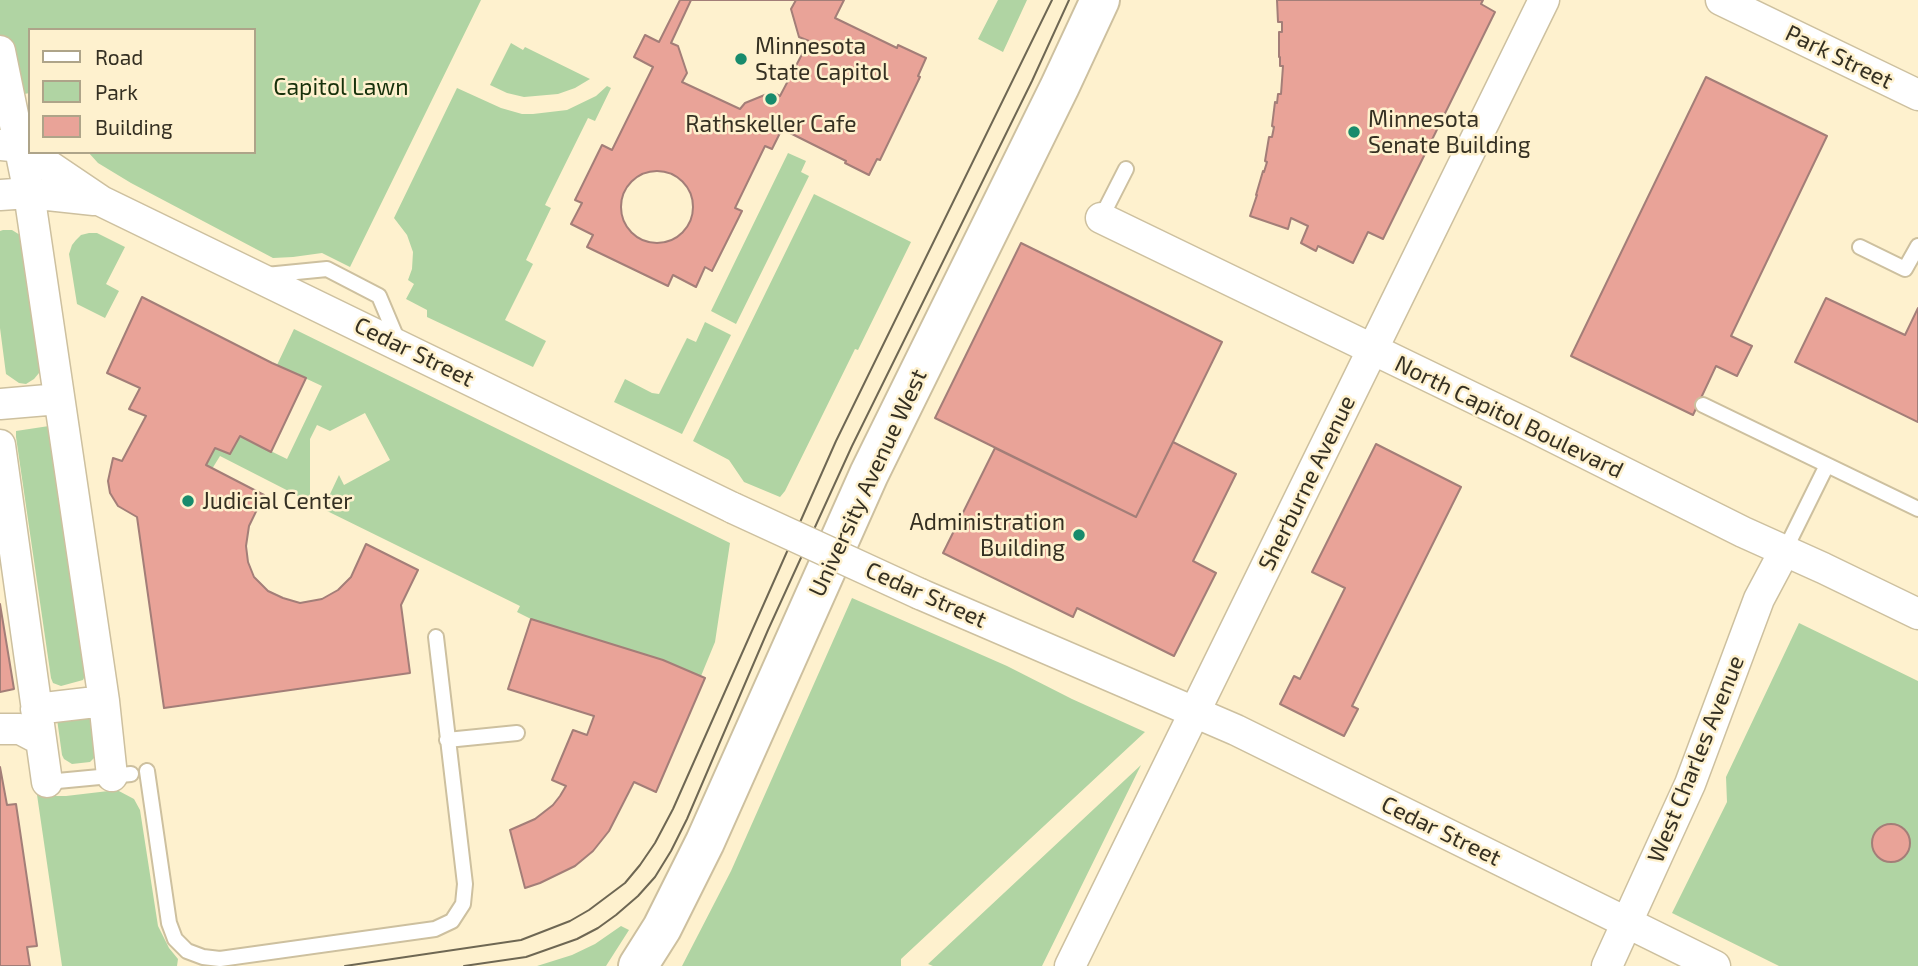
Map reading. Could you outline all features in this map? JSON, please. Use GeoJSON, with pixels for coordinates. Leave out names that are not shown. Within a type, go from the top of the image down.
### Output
{"type":"FeatureCollection","features":[{"type":"Feature","properties":{"kind":"main road","name":"University Avenue West"},"geometry":{"type":"LineString","coordinates":[[638,966],[662,928],[705,842],[869,474],[1100,0]]}},
{"type":"Feature","properties":{"kind":"street","name":"Sherburne Avenue"},"geometry":{"type":"LineString","coordinates":[[1070,966],[1544,0]]}},
{"type":"Feature","properties":{"kind":"street","name":"Park Street"},"geometry":{"type":"LineString","coordinates":[[1721,0],[1918,95]]}},
{"type":"Feature","properties":{"kind":"street"},"geometry":{"type":"LineString","coordinates":[[0,51],[14,194],[59,399],[104,701],[122,775]]}},
{"type":"Feature","properties":{"kind":"street","name":"Cedar Street"},"geometry":{"type":"LineString","coordinates":[[10,146],[101,201],[733,508],[920,594],[1236,730],[1715,966]]}},
{"type":"Feature","properties":{"kind":"street","name":"Cedar Street"},"geometry":{"type":"LineString","coordinates":[[14,194],[101,201]]}},
{"type":"Feature","properties":{"kind":"street","name":"North Capitol Boulevard"},"geometry":{"type":"LineString","coordinates":[[1101,218],[1523,422],[1784,552],[1918,614]]}},
{"type":"Feature","properties":{"kind":"street"},"geometry":{"type":"LineString","coordinates":[[0,404],[59,399]]}},
{"type":"Feature","properties":{"kind":"street"},"geometry":{"type":"LineString","coordinates":[[0,445],[47,782]]}},
{"type":"Feature","properties":{"kind":"street","name":"West Charles Avenue"},"geometry":{"type":"LineString","coordinates":[[1606,966],[1690,784],[1759,599],[1784,552]]}},
{"type":"Feature","properties":{"kind":"street"},"geometry":{"type":"LineString","coordinates":[[36,709],[104,701]]}},
{"type":"Feature","properties":{"kind":"street"},"geometry":{"type":"LineString","coordinates":[[0,729],[20,729],[41,740]]}},
{"type":"Feature","properties":{"kind":"lane"},"geometry":{"type":"LineString","coordinates":[[1101,218],[1126,169]]}},
{"type":"Feature","properties":{"kind":"lane"},"geometry":{"type":"LineString","coordinates":[[1860,247],[1905,269],[1918,246]]}},
{"type":"Feature","properties":{"kind":"lane"},"geometry":{"type":"LineString","coordinates":[[1703,405],[1918,509]]}},
{"type":"Feature","properties":{"kind":"lane"},"geometry":{"type":"LineString","coordinates":[[1784,552],[1826,464]]}},
{"type":"Feature","properties":{"kind":"lane"},"geometry":{"type":"LineString","coordinates":[[147,771],[167,910],[175,939],[187,951],[203,957],[220,958],[435,929],[452,921],[463,904],[465,884],[436,637]]}},
{"type":"Feature","properties":{"kind":"lane"},"geometry":{"type":"LineString","coordinates":[[447,740],[517,733]]}},
{"type":"Feature","properties":{"kind":"lane"},"geometry":{"type":"LineString","coordinates":[[47,782],[122,775]]}},
{"type":"Feature","properties":{"kind":"green space","name":"Capitol Lawn"},"geometry":{"type":"Polygon","coordinates":[[[0,0],[481,0],[350,267],[322,253],[273,258],[131,183],[98,163],[90,154],[256,154],[256,28],[28,28],[28,93],[0,98],[0,0]]]}},
{"type":"Feature","properties":{"kind":"green space"},"geometry":{"type":"Polygon","coordinates":[[[998,0],[1027,0],[1003,52],[978,39],[998,0]]]}},
{"type":"Feature","properties":{"kind":"green space"},"geometry":{"type":"Polygon","coordinates":[[[511,43],[523,50],[525,47],[590,79],[558,94],[524,97],[507,93],[490,85],[511,43]]]}},
{"type":"Feature","properties":{"kind":"green space"},"geometry":{"type":"Polygon","coordinates":[[[607,86],[611,88],[595,121],[588,118],[545,205],[551,208],[526,260],[533,264],[505,320],[546,341],[533,367],[427,317],[427,310],[406,299],[414,284],[408,280],[413,252],[407,235],[394,218],[457,88],[501,108],[533,114],[567,110],[596,96],[607,86]]]}},
{"type":"Feature","properties":{"kind":"green space"},"geometry":{"type":"Polygon","coordinates":[[[788,153],[806,161],[801,172],[809,176],[736,324],[711,311],[788,153]]]}},
{"type":"Feature","properties":{"kind":"green space"},"geometry":{"type":"Polygon","coordinates":[[[814,194],[911,242],[858,350],[855,349],[780,497],[744,482],[729,460],[693,441],[814,194]]]}},
{"type":"Feature","properties":{"kind":"green space"},"geometry":{"type":"Polygon","coordinates":[[[12,230],[20,235],[25,243],[42,365],[34,379],[26,384],[19,383],[6,374],[0,328],[0,231],[12,230]]]}},
{"type":"Feature","properties":{"kind":"green space"},"geometry":{"type":"Polygon","coordinates":[[[89,233],[97,233],[125,247],[106,284],[119,291],[105,318],[77,304],[69,254],[76,240],[89,233]]]}},
{"type":"Feature","properties":{"kind":"green space"},"geometry":{"type":"Polygon","coordinates":[[[705,322],[731,335],[682,434],[614,402],[625,379],[659,394],[687,338],[696,342],[705,322]]]}},
{"type":"Feature","properties":{"kind":"green space"},"geometry":{"type":"Polygon","coordinates":[[[294,329],[730,543],[715,642],[701,676],[663,660],[531,619],[517,612],[520,606],[323,509],[339,475],[344,485],[390,460],[365,413],[330,431],[317,425],[310,439],[310,502],[220,456],[212,469],[206,465],[215,448],[230,454],[240,436],[287,459],[322,386],[277,365],[294,329]]]}},
{"type":"Feature","properties":{"kind":"green space"},"geometry":{"type":"Polygon","coordinates":[[[49,426],[87,672],[83,680],[61,686],[53,683],[51,678],[16,437],[16,431],[49,426]]]}},
{"type":"Feature","properties":{"kind":"green space"},"geometry":{"type":"Polygon","coordinates":[[[852,598],[1007,666],[1145,732],[901,959],[901,966],[682,966],[731,871],[852,598]]]}},
{"type":"Feature","properties":{"kind":"green space"},"geometry":{"type":"Polygon","coordinates":[[[1799,623],[1918,681],[1918,966],[1779,966],[1672,913],[1727,802],[1726,777],[1799,623]]]}},
{"type":"Feature","properties":{"kind":"green space"},"geometry":{"type":"Polygon","coordinates":[[[91,712],[97,755],[90,762],[72,764],[62,755],[57,719],[91,712]]]}},
{"type":"Feature","properties":{"kind":"green space"},"geometry":{"type":"Polygon","coordinates":[[[1141,765],[1042,966],[928,964],[1141,765]]]}},
{"type":"Feature","properties":{"kind":"green space"},"geometry":{"type":"Polygon","coordinates":[[[35,781],[46,793],[56,796],[117,790],[134,799],[140,810],[158,926],[178,959],[177,966],[62,966],[35,781]]]}},
{"type":"Feature","properties":{"kind":"green space"},"geometry":{"type":"Polygon","coordinates":[[[621,926],[629,930],[606,966],[537,966],[572,955],[595,944],[621,926]]]}},
{"type":"Feature","properties":{"kind":"building","name":"Minnesota State Capitol"},"geometry":{"type":"Polygon","coordinates":[[[680,0],[844,0],[835,18],[897,48],[898,45],[926,58],[918,76],[920,77],[880,160],[877,159],[869,175],[782,129],[772,149],[765,146],[735,208],[742,211],[712,271],[705,267],[696,287],[673,275],[668,286],[587,247],[593,235],[571,224],[582,203],[575,200],[602,145],[612,150],[653,67],[634,57],[645,35],[659,42],[680,0]]]}},
{"type":"Feature","properties":{"kind":"building","name":"Minnesota State Capitol"},"geometry":{"type":"Polygon","coordinates":[[[691,0],[796,0],[791,9],[799,37],[809,41],[780,96],[772,92],[745,103],[740,109],[682,82],[687,73],[678,46],[671,43],[691,0]]]}},
{"type":"Feature","properties":{"kind":"building","name":"Minnesota Senate Building"},"geometry":{"type":"Polygon","coordinates":[[[1277,0],[1483,0],[1481,4],[1495,12],[1383,239],[1368,232],[1353,263],[1318,246],[1316,251],[1301,243],[1308,226],[1291,218],[1288,229],[1250,216],[1267,162],[1269,137],[1272,137],[1274,127],[1275,102],[1277,103],[1278,94],[1281,94],[1283,66],[1280,66],[1279,32],[1282,32],[1282,22],[1278,22],[1277,0]]]}},
{"type":"Feature","properties":{"kind":"building"},"geometry":{"type":"Polygon","coordinates":[[[1706,77],[1827,136],[1731,336],[1752,346],[1737,376],[1716,366],[1693,415],[1571,356],[1706,77]]]}},
{"type":"Feature","properties":{"kind":"building"},"geometry":{"type":"Polygon","coordinates":[[[657,171],[677,177],[687,187],[693,207],[687,227],[677,237],[657,243],[637,237],[627,227],[621,207],[627,187],[637,177],[657,171]]]}},
{"type":"Feature","properties":{"kind":"building"},"geometry":{"type":"Polygon","coordinates":[[[1021,243],[1222,342],[1136,517],[935,418],[1021,243]]]}},
{"type":"Feature","properties":{"kind":"building","name":"Judicial Center"},"geometry":{"type":"Polygon","coordinates":[[[142,297],[306,378],[271,452],[240,436],[230,454],[215,448],[206,465],[264,495],[249,526],[246,546],[254,577],[268,591],[300,603],[322,599],[338,590],[351,577],[366,544],[418,570],[401,605],[410,673],[164,708],[137,517],[118,506],[110,493],[108,481],[113,458],[122,461],[146,416],[129,409],[140,388],[107,373],[142,297]]]}},
{"type":"Feature","properties":{"kind":"building"},"geometry":{"type":"Polygon","coordinates":[[[1826,298],[1905,335],[1918,308],[1918,422],[1795,362],[1826,298]]]}},
{"type":"Feature","properties":{"kind":"building","name":"Administration Building"},"geometry":{"type":"Polygon","coordinates":[[[1173,442],[1236,474],[1193,561],[1216,573],[1174,656],[1077,608],[1073,617],[943,553],[995,448],[1136,517],[1173,442]]]}},
{"type":"Feature","properties":{"kind":"building"},"geometry":{"type":"Polygon","coordinates":[[[1376,444],[1461,487],[1352,706],[1358,709],[1344,736],[1280,704],[1294,676],[1300,679],[1345,588],[1312,572],[1376,444]]]}},
{"type":"Feature","properties":{"kind":"building"},"geometry":{"type":"Polygon","coordinates":[[[0,604],[14,689],[0,692],[0,604]]]}},
{"type":"Feature","properties":{"kind":"building"},"geometry":{"type":"Polygon","coordinates":[[[531,619],[663,660],[705,678],[656,792],[634,782],[609,831],[593,851],[575,866],[525,888],[510,830],[535,819],[560,796],[566,786],[552,780],[573,730],[587,735],[594,716],[508,689],[531,619]]]}},
{"type":"Feature","properties":{"kind":"building"},"geometry":{"type":"Polygon","coordinates":[[[0,767],[7,805],[16,804],[37,946],[27,947],[30,966],[0,966],[0,767]]]}},
{"type":"Feature","properties":{"kind":"building"},"geometry":{"type":"Polygon","coordinates":[[[1891,824],[1904,830],[1910,843],[1904,856],[1891,862],[1878,856],[1872,843],[1878,830],[1891,824]]]}},
{"type":"Feature","properties":{"kind":"tram line"},"geometry":{"type":"LineString","coordinates":[[345,966],[521,940],[570,921],[589,910],[625,883],[640,865],[673,809],[836,441],[1052,0]]}},
{"type":"Feature","properties":{"kind":"tram line"},"geometry":{"type":"LineString","coordinates":[[464,966],[526,957],[577,939],[616,915],[655,877],[687,819],[768,630],[852,446],[1032,81],[1069,0]]}},
{"type":"Feature","properties":{"kind":"place","name":"Minnesota State Capitol"},"geometry":{"type":"Point","coordinates":[741,59]}},
{"type":"Feature","properties":{"kind":"place","name":"Rathskeller Cafe"},"geometry":{"type":"Point","coordinates":[771,99]}},
{"type":"Feature","properties":{"kind":"place","name":"Minnesota Senate Building"},"geometry":{"type":"Point","coordinates":[1354,132]}},
{"type":"Feature","properties":{"kind":"place","name":"Judicial Center"},"geometry":{"type":"Point","coordinates":[188,501]}},
{"type":"Feature","properties":{"kind":"place","name":"Administration Building"},"geometry":{"type":"Point","coordinates":[1079,535]}}]}
